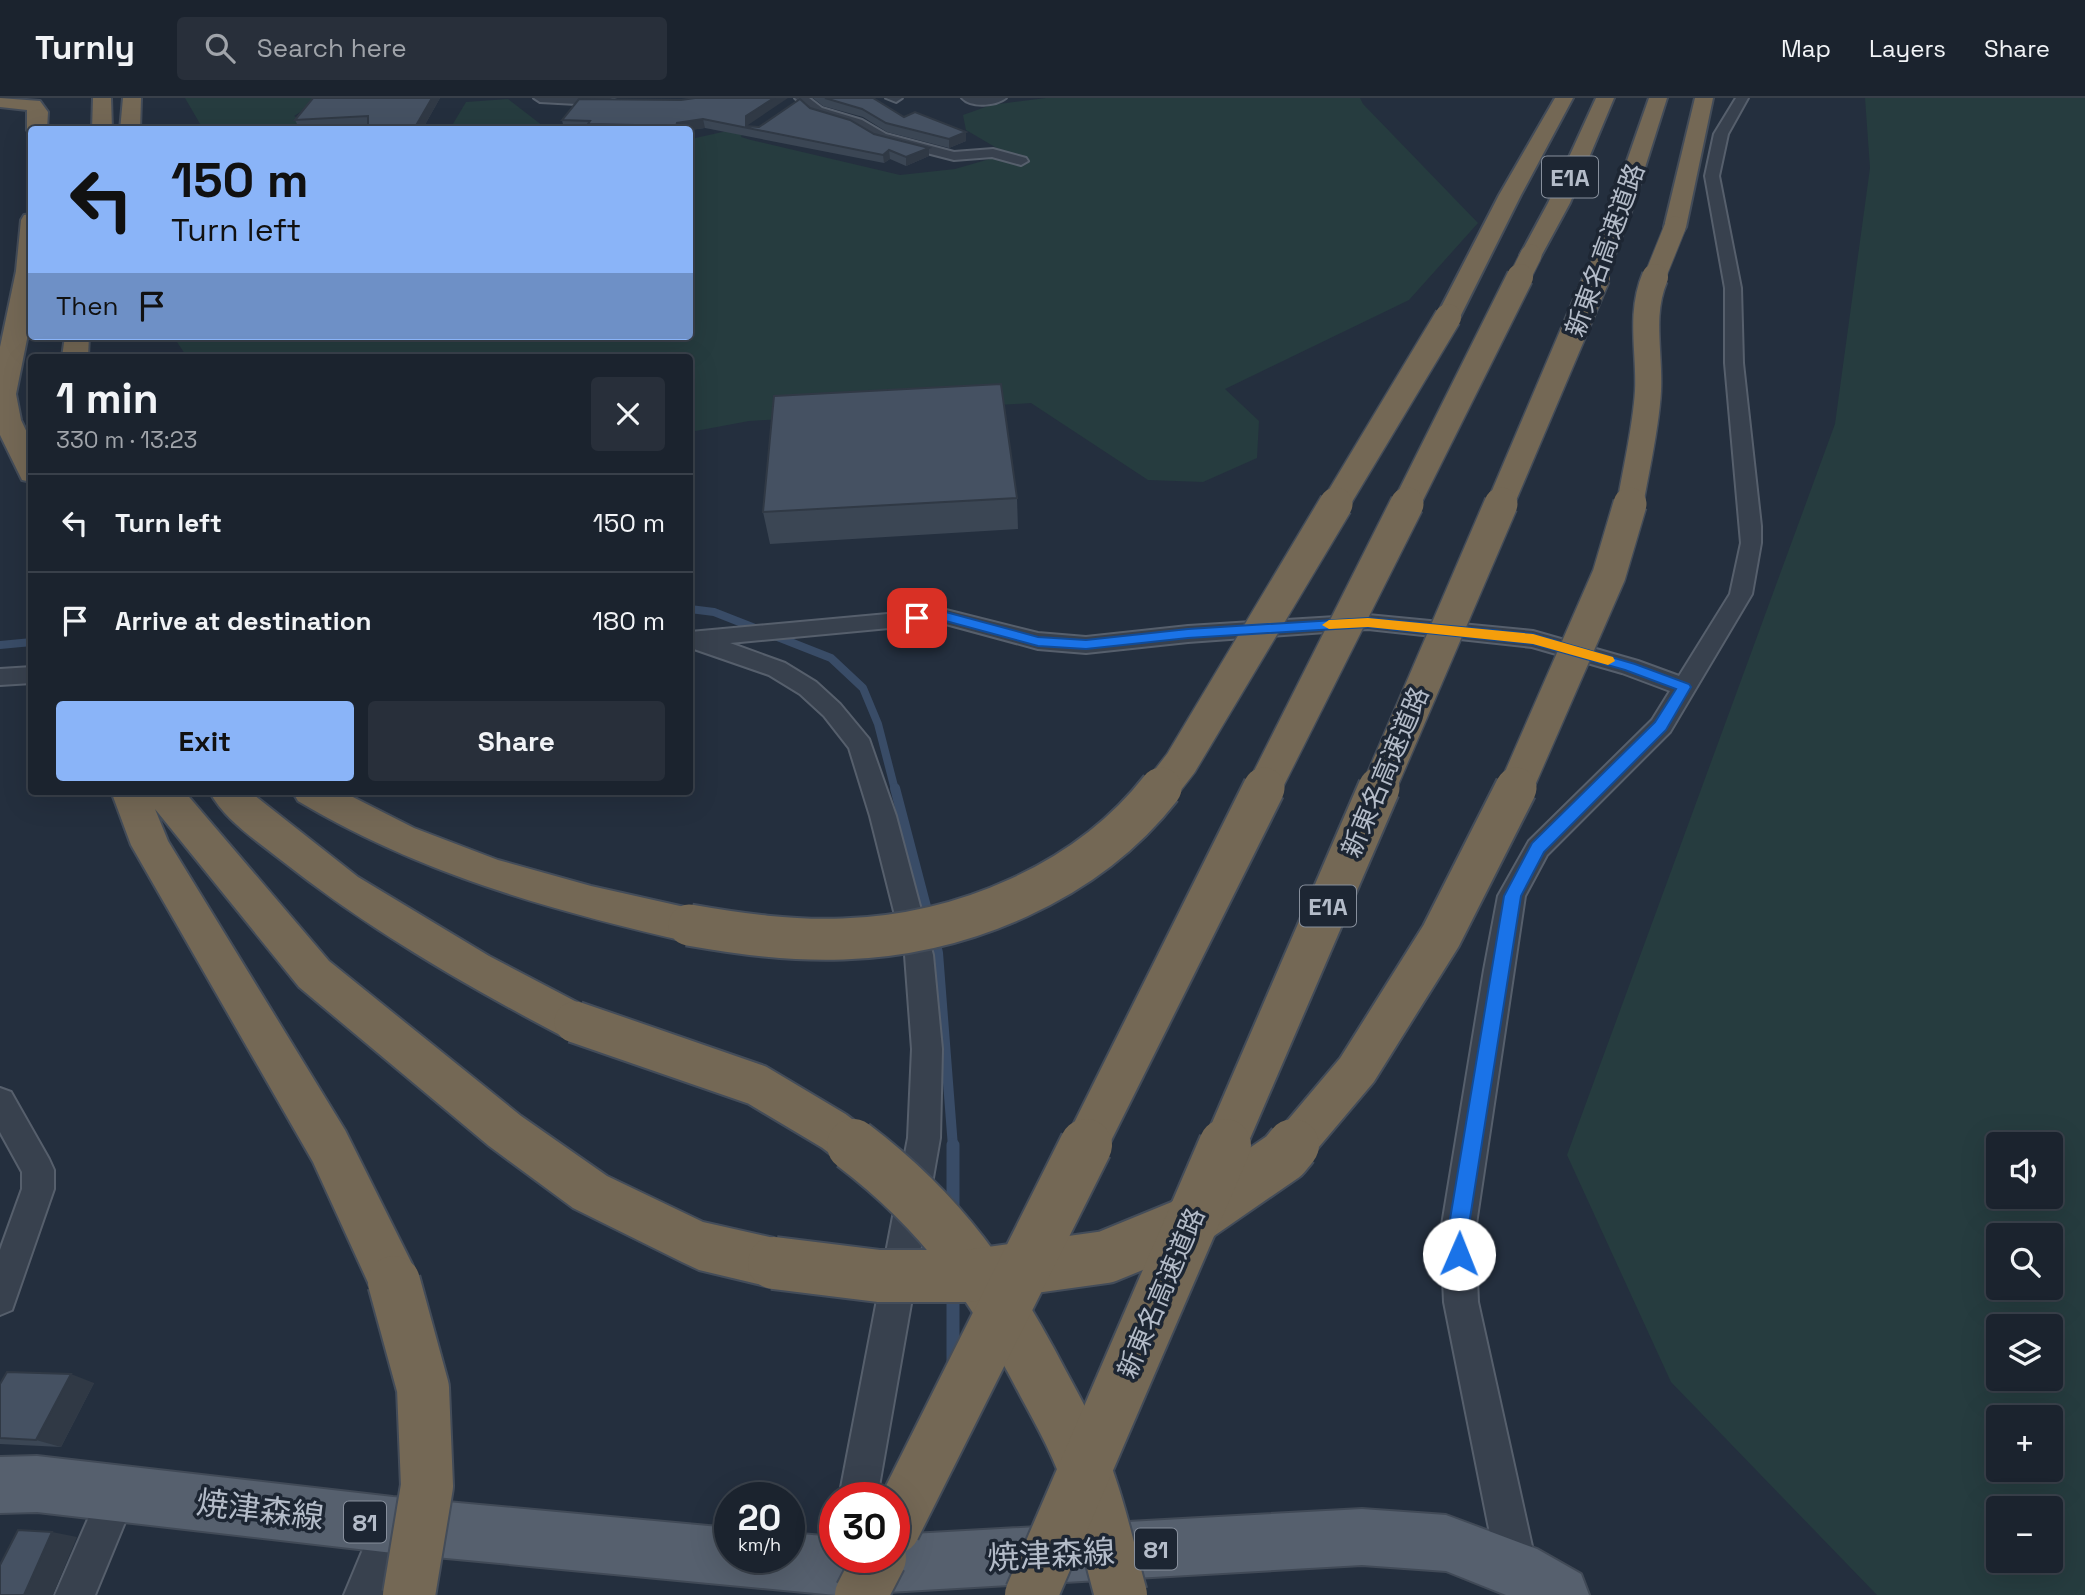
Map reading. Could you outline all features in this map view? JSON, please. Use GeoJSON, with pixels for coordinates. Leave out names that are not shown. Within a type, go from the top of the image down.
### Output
{"type":"FeatureCollection","features":[{"type":"Feature","properties":{"kind":"highway"},"geometry":{"type":"LineString","coordinates":[[102,98],[102,126]]}},
{"type":"Feature","properties":{"kind":"highway"},"geometry":{"type":"LineString","coordinates":[[130,126],[132,98]]}},
{"type":"Feature","properties":{"kind":"highway"},"geometry":{"type":"LineString","coordinates":[[317,795],[397,839],[550,892],[690,925],[758,934],[833,939],[864,938],[931,927],[962,920],[1030,893],[1066,873],[1119,833],[1164,788],[1181,763],[1448,317],[1510,195],[1564,98]]}},
{"type":"Feature","properties":{"kind":"highway","name":"E1A"},"geometry":{"type":"LineString","coordinates":[[910,1496],[1559,203],[1605,98]]}},
{"type":"Feature","properties":{"kind":"highway","name":"新東名高速道路"},"geometry":{"type":"LineString","coordinates":[[1031,1595],[1584,312],[1658,98]]}},
{"type":"Feature","properties":{"kind":"highway"},"geometry":{"type":"LineString","coordinates":[[165,795],[313,974],[505,1131],[590,1192],[699,1245],[774,1263],[879,1276],[968,1276],[1106,1257],[1184,1225],[1284,1156],[1357,1070],[1441,936],[1507,808],[1609,575],[1629,513],[1648,392],[1645,316],[1649,291],[1675,227],[1704,98]]}},
{"type":"Feature","properties":{"kind":"highway"},"geometry":{"type":"LineString","coordinates":[[0,101],[33,105],[38,112],[37,126]]}},
{"type":"Feature","properties":{"kind":"highway"},"geometry":{"type":"LineString","coordinates":[[28,278],[3,394],[7,420],[28,465]]}},
{"type":"Feature","properties":{"kind":"highway"},"geometry":{"type":"LineString","coordinates":[[131,795],[150,845],[329,1146],[394,1282],[423,1388],[427,1486],[409,1595]]}},
{"type":"Feature","properties":{"kind":"highway"},"geometry":{"type":"LineString","coordinates":[[231,795],[239,806],[344,888],[474,968],[575,1022],[757,1084],[834,1131],[911,1194],[949,1233],[978,1272],[1011,1322],[1068,1430],[1091,1485],[1121,1595]]}},
{"type":"Feature","properties":{"kind":"main road","name":"焼津森線"},"geometry":{"type":"LineString","coordinates":[[0,1485],[37,1484],[393,1525],[714,1555]]}},
{"type":"Feature","properties":{"kind":"main road","name":"焼津森線"},"geometry":{"type":"LineString","coordinates":[[910,1566],[1362,1537],[1446,1543],[1539,1582]]}},
{"type":"Feature","properties":{"kind":"street"},"geometry":{"type":"LineString","coordinates":[[540,98],[630,102]]}},
{"type":"Feature","properties":{"kind":"street"},"geometry":{"type":"LineString","coordinates":[[968,98],[972,101],[1000,98]]}},
{"type":"Feature","properties":{"kind":"street"},"geometry":{"type":"LineString","coordinates":[[1539,1582],[1461,1302],[1458,1231],[1512,896],[1538,848],[1661,726],[1741,594],[1751,543],[1734,363],[1733,288],[1712,176],[1721,134],[1742,98]]}},
{"type":"Feature","properties":{"kind":"street"},"geometry":{"type":"LineString","coordinates":[[798,100],[817,111],[857,123],[881,137],[954,156],[993,153],[1021,161]]}},
{"type":"Feature","properties":{"kind":"street"},"geometry":{"type":"LineString","coordinates":[[693,640],[942,616],[1038,641],[1086,645],[1188,634],[1368,622],[1533,639],[1630,667],[1684,687]]}},
{"type":"Feature","properties":{"kind":"street"},"geometry":{"type":"LineString","coordinates":[[693,641],[718,646],[777,669],[808,688],[860,745],[883,816],[919,955],[927,1049],[924,1138],[861,1482]]}},
{"type":"Feature","properties":{"kind":"street"},"geometry":{"type":"LineString","coordinates":[[0,677],[28,675]]}},
{"type":"Feature","properties":{"kind":"street"},"geometry":{"type":"LineString","coordinates":[[0,1298],[38,1189],[38,1170],[2,1108]]}},
{"type":"Feature","properties":{"kind":"street"},"geometry":{"type":"LineString","coordinates":[[75,1595],[118,1493]]}},
{"type":"Feature","properties":{"kind":"street"},"geometry":{"type":"LineString","coordinates":[[364,1595],[393,1525]]}},
{"type":"Feature","properties":{"kind":"green space"},"geometry":{"type":"Polygon","coordinates":[[[185,98],[323,98],[294,116],[314,126],[201,126],[185,98]]]}},
{"type":"Feature","properties":{"kind":"green space"},"geometry":{"type":"Polygon","coordinates":[[[1046,98],[1360,98],[1478,223],[1409,300],[1225,389],[1259,421],[1257,458],[1203,482],[1148,480],[1031,403],[749,421],[693,431],[693,354],[185,354],[176,340],[693,340],[693,139],[745,127],[741,137],[900,175],[955,169],[1007,154],[966,130],[963,115],[991,105],[1046,98]]]}},
{"type":"Feature","properties":{"kind":"green space"},"geometry":{"type":"Polygon","coordinates":[[[1865,98],[2085,98],[2085,1595],[1877,1595],[1671,1382],[1567,1155],[1835,424],[1870,168],[1865,98]]]}},
{"type":"Feature","properties":{"kind":"green space"},"geometry":{"type":"Polygon","coordinates":[[[508,99],[543,126],[452,126],[466,102],[508,99]]]}},
{"type":"Feature","properties":{"kind":"building"},"geometry":{"type":"Polygon","coordinates":[[[313,98],[432,98],[415,126],[368,126],[368,116],[295,120],[313,98]]]}},
{"type":"Feature","properties":{"kind":"building"},"geometry":{"type":"Polygon","coordinates":[[[774,98],[746,116],[746,126],[759,127],[800,99],[810,108],[850,120],[874,134],[929,148],[906,157],[889,150],[883,155],[703,119],[677,123],[676,126],[588,124],[590,121],[562,120],[579,99],[774,98]]]}},
{"type":"Feature","properties":{"kind":"building"},"geometry":{"type":"Polygon","coordinates":[[[825,98],[873,98],[904,117],[915,112],[966,132],[949,139],[886,123],[862,109],[825,98]]]}},
{"type":"Feature","properties":{"kind":"building"},"geometry":{"type":"Polygon","coordinates":[[[1001,384],[1017,498],[763,512],[774,396],[1001,384]]]}},
{"type":"Feature","properties":{"kind":"building"},"geometry":{"type":"Polygon","coordinates":[[[7,1372],[71,1374],[36,1440],[0,1438],[0,1384],[7,1372]]]}},
{"type":"Feature","properties":{"kind":"building"},"geometry":{"type":"Polygon","coordinates":[[[18,1530],[52,1532],[24,1595],[0,1595],[0,1565],[18,1530]]]}},
{"type":"Feature","properties":{"kind":"waterway"},"geometry":{"type":"LineString","coordinates":[[693,609],[714,612],[831,658],[863,688],[878,724],[895,790]]}},
{"type":"Feature","properties":{"kind":"waterway"},"geometry":{"type":"LineString","coordinates":[[0,645],[28,642]]}},
{"type":"Feature","properties":{"kind":"waterway"},"geometry":{"type":"LineString","coordinates":[[895,788],[929,918]]}},
{"type":"Feature","properties":{"kind":"waterway"},"geometry":{"type":"LineString","coordinates":[[934,936],[938,953],[953,1147]]}},
{"type":"Feature","properties":{"kind":"waterway"},"geometry":{"type":"LineString","coordinates":[[953,1147],[953,1214]]}},
{"type":"Feature","properties":{"kind":"waterway"},"geometry":{"type":"LineString","coordinates":[[953,1292],[953,1365]]}},
{"type":"Feature","properties":{"kind":"slow traffic"},"geometry":{"type":"LineString","coordinates":[[1329,625],[1368,622],[1533,639],[1608,661]]}},
{"type":"Feature","properties":{"kind":"route"},"geometry":{"type":"LineString","coordinates":[[917,618],[942,616],[1038,641],[1086,645],[1188,634],[1368,622],[1533,639],[1630,667],[1684,687],[1661,726],[1538,848],[1512,896],[1458,1231],[1459,1254]]}}]}
